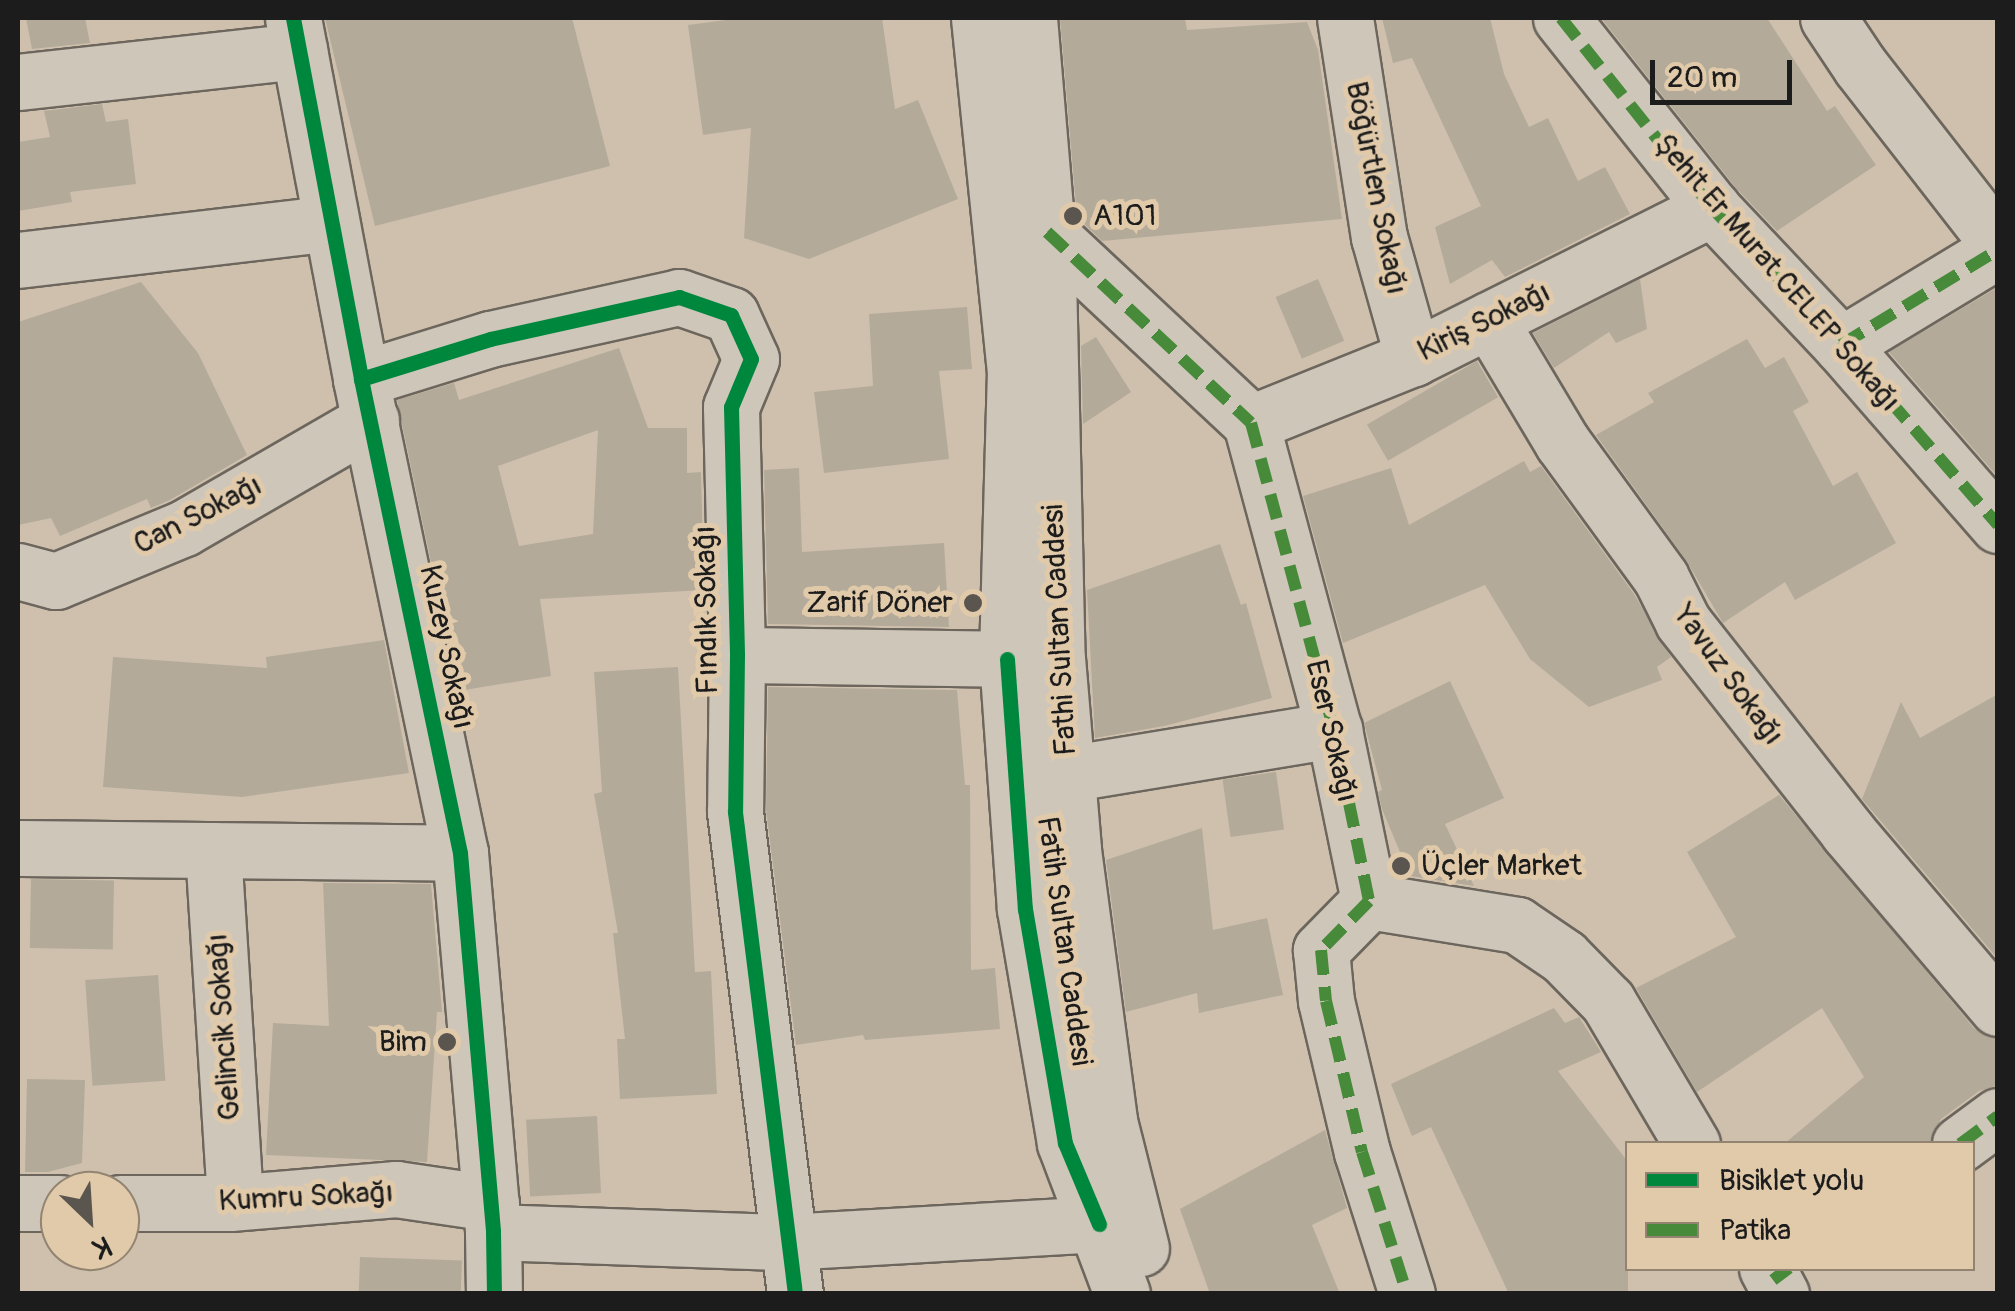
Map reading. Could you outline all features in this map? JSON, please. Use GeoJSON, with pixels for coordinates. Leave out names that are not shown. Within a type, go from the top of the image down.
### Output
{"type":"FeatureCollection","features":[{"type":"Feature","properties":{"kind":"street","name":"Fatih Sultan Caddesi"},"geometry":{"type":"LineString","coordinates":[[979,18],[1015,370],[1007,659],[1025,909],[1066,1143],[1122,1294]]}},
{"type":"Feature","properties":{"kind":"street","name":"Fathi Sultan Caddesi"},"geometry":{"type":"LineString","coordinates":[[1029,18],[1047,232],[1057,658],[1066,774],[1109,1121],[1123,1188],[1155,1294]]}},
{"type":"Feature","properties":{"kind":"street","name":"Böğürtlen Sokağı"},"geometry":{"type":"LineString","coordinates":[[1345,18],[1379,237],[1412,358]]}},
{"type":"Feature","properties":{"kind":"street","name":"Şehit Er Murat CELEP Sokağı"},"geometry":{"type":"LineString","coordinates":[[1561,18],[1712,208],[1841,345],[1998,525]]}},
{"type":"Feature","properties":{"kind":"street"},"geometry":{"type":"LineString","coordinates":[[1828,18],[1998,247],[1841,345]]}},
{"type":"Feature","properties":{"kind":"street"},"geometry":{"type":"LineString","coordinates":[[18,82],[296,34]]}},
{"type":"Feature","properties":{"kind":"street","name":"Kuzey Sokağı"},"geometry":{"type":"LineString","coordinates":[[296,34],[366,400],[460,852],[492,1218],[494,1294]]}},
{"type":"Feature","properties":{"kind":"street","name":"Kiriş Sokağı"},"geometry":{"type":"LineString","coordinates":[[1251,423],[1412,358],[1712,208]]}},
{"type":"Feature","properties":{"kind":"street"},"geometry":{"type":"LineString","coordinates":[[18,260],[332,223]]}},
{"type":"Feature","properties":{"kind":"street"},"geometry":{"type":"LineString","coordinates":[[1047,232],[1251,423]]}},
{"type":"Feature","properties":{"kind":"street","name":"Fındık Sokağı"},"geometry":{"type":"LineString","coordinates":[[366,400],[490,339],[680,297],[731,315],[751,358],[731,407],[737,656],[735,812],[778,1142],[790,1268]]}},
{"type":"Feature","properties":{"kind":"street","name":"Yavuz Sokağı"},"geometry":{"type":"LineString","coordinates":[[1489,320],[1562,442],[1661,578],[1683,622],[1848,832],[1998,1008]]}},
{"type":"Feature","properties":{"kind":"street","name":"Can Sokağı"},"geometry":{"type":"LineString","coordinates":[[18,571],[56,581],[184,528],[366,400]]}},
{"type":"Feature","properties":{"kind":"street","name":"Eser Sokağı"},"geometry":{"type":"LineString","coordinates":[[1251,423],[1334,730],[1369,901]]}},
{"type":"Feature","properties":{"kind":"street"},"geometry":{"type":"LineString","coordinates":[[737,656],[1007,659]]}},
{"type":"Feature","properties":{"kind":"street"},"geometry":{"type":"LineString","coordinates":[[1066,774],[1334,730]]}},
{"type":"Feature","properties":{"kind":"street"},"geometry":{"type":"LineString","coordinates":[[18,848],[460,852]]}},
{"type":"Feature","properties":{"kind":"street","name":"Gelincik Sokağı"},"geometry":{"type":"LineString","coordinates":[[213,850],[234,1181],[230,1203]]}},
{"type":"Feature","properties":{"kind":"street"},"geometry":{"type":"LineString","coordinates":[[1407,1294],[1362,1152],[1326,1002],[1322,950],[1369,901],[1517,924],[1564,957],[1608,1002],[1690,1141]]}},
{"type":"Feature","properties":{"kind":"street"},"geometry":{"type":"LineString","coordinates":[[1964,1141],[1998,1116]]}},
{"type":"Feature","properties":{"kind":"street","name":"Kumru Sokağı"},"geometry":{"type":"LineString","coordinates":[[140,1203],[230,1203],[396,1189],[492,1218]]}},
{"type":"Feature","properties":{"kind":"street"},"geometry":{"type":"LineString","coordinates":[[492,1218],[790,1268],[1099,1224]]}},
{"type":"Feature","properties":{"kind":"building"},"geometry":{"type":"Polygon","coordinates":[[[26,18],[85,18],[90,43],[32,49],[26,18]]]}},
{"type":"Feature","properties":{"kind":"building"},"geometry":{"type":"Polygon","coordinates":[[[325,18],[572,18],[610,166],[375,226],[325,18]]]}},
{"type":"Feature","properties":{"kind":"building"},"geometry":{"type":"Polygon","coordinates":[[[741,18],[882,18],[895,109],[918,100],[958,199],[809,259],[744,238],[751,128],[703,135],[688,25],[741,18]]]}},
{"type":"Feature","properties":{"kind":"building"},"geometry":{"type":"Polygon","coordinates":[[[1060,18],[1185,18],[1187,30],[1307,22],[1318,50],[1342,219],[1102,241],[1077,217],[1060,18]]]}},
{"type":"Feature","properties":{"kind":"building"},"geometry":{"type":"Polygon","coordinates":[[[1382,18],[1490,18],[1504,74],[1529,127],[1548,118],[1578,181],[1605,167],[1630,214],[1505,277],[1492,260],[1450,284],[1435,227],[1481,206],[1412,58],[1393,63],[1382,18]]]}},
{"type":"Feature","properties":{"kind":"building"},"geometry":{"type":"Polygon","coordinates":[[[1601,18],[1767,18],[1827,111],[1835,106],[1876,165],[1777,231],[1736,188],[1601,18]]]}},
{"type":"Feature","properties":{"kind":"building"},"geometry":{"type":"Polygon","coordinates":[[[102,104],[106,122],[128,119],[136,184],[70,192],[72,202],[18,211],[18,142],[50,137],[44,111],[102,104]]]}},
{"type":"Feature","properties":{"kind":"building"},"geometry":{"type":"Polygon","coordinates":[[[1318,279],[1344,341],[1302,359],[1276,297],[1318,279]]]}},
{"type":"Feature","properties":{"kind":"building"},"geometry":{"type":"Polygon","coordinates":[[[1640,279],[1647,329],[1616,343],[1609,332],[1554,368],[1533,333],[1640,279]]]}},
{"type":"Feature","properties":{"kind":"building"},"geometry":{"type":"Polygon","coordinates":[[[141,282],[198,353],[247,455],[170,500],[151,508],[147,499],[60,536],[51,518],[18,525],[18,322],[141,282]]]}},
{"type":"Feature","properties":{"kind":"building"},"geometry":{"type":"Polygon","coordinates":[[[1998,287],[1998,477],[1889,352],[1998,287]]]}},
{"type":"Feature","properties":{"kind":"building"},"geometry":{"type":"Polygon","coordinates":[[[967,307],[972,369],[939,371],[949,459],[824,473],[814,392],[873,386],[869,314],[967,307]]]}},
{"type":"Feature","properties":{"kind":"building"},"geometry":{"type":"Polygon","coordinates":[[[1096,337],[1131,392],[1083,424],[1081,346],[1096,337]]]}},
{"type":"Feature","properties":{"kind":"building"},"geometry":{"type":"Polygon","coordinates":[[[1747,339],[1765,368],[1784,357],[1809,402],[1793,411],[1833,486],[1857,472],[1896,543],[1795,600],[1785,582],[1723,623],[1686,560],[1596,435],[1654,402],[1648,393],[1747,339]]]}},
{"type":"Feature","properties":{"kind":"building"},"geometry":{"type":"Polygon","coordinates":[[[619,348],[648,428],[687,428],[687,473],[701,472],[704,590],[540,599],[551,676],[458,691],[397,400],[454,383],[459,400],[619,348]],[[598,430],[498,466],[519,546],[593,534],[598,430]]]}},
{"type":"Feature","properties":{"kind":"building"},"geometry":{"type":"Polygon","coordinates":[[[1477,361],[1498,397],[1388,461],[1367,424],[1477,361]]]}},
{"type":"Feature","properties":{"kind":"building"},"geometry":{"type":"Polygon","coordinates":[[[1524,461],[1530,472],[1541,466],[1634,594],[1671,657],[1657,667],[1662,680],[1589,707],[1530,659],[1485,585],[1343,643],[1303,496],[1391,468],[1409,525],[1524,461]]]}},
{"type":"Feature","properties":{"kind":"building"},"geometry":{"type":"Polygon","coordinates":[[[799,468],[802,552],[944,543],[949,627],[768,624],[764,470],[799,468]]]}},
{"type":"Feature","properties":{"kind":"building"},"geometry":{"type":"Polygon","coordinates":[[[1220,544],[1241,605],[1246,603],[1272,698],[1164,726],[1095,738],[1087,590],[1220,544]]]}},
{"type":"Feature","properties":{"kind":"building"},"geometry":{"type":"Polygon","coordinates":[[[384,640],[409,773],[242,797],[103,787],[113,657],[267,668],[266,657],[384,640]]]}},
{"type":"Feature","properties":{"kind":"building"},"geometry":{"type":"Polygon","coordinates":[[[678,667],[695,972],[711,971],[717,1094],[620,1099],[617,1039],[625,1039],[613,933],[618,933],[594,794],[602,792],[594,672],[678,667]]]}},
{"type":"Feature","properties":{"kind":"building"},"geometry":{"type":"Polygon","coordinates":[[[1450,681],[1504,798],[1445,824],[1474,886],[1410,876],[1382,809],[1378,792],[1382,790],[1364,723],[1450,681]]]}},
{"type":"Feature","properties":{"kind":"building"},"geometry":{"type":"Polygon","coordinates":[[[768,687],[957,690],[965,785],[970,785],[971,970],[995,968],[1000,1029],[865,1040],[863,1035],[796,1045],[766,810],[768,687]]]}},
{"type":"Feature","properties":{"kind":"building"},"geometry":{"type":"Polygon","coordinates":[[[1998,694],[1998,959],[1862,799],[1901,702],[1920,738],[1998,694]]]}},
{"type":"Feature","properties":{"kind":"building"},"geometry":{"type":"Polygon","coordinates":[[[1276,772],[1284,829],[1231,837],[1223,780],[1276,772]]]}},
{"type":"Feature","properties":{"kind":"building"},"geometry":{"type":"Polygon","coordinates":[[[1779,795],[1974,1028],[1998,1038],[1998,1085],[1979,1091],[1941,1119],[1930,1141],[1788,1141],[1864,1077],[1822,1008],[1697,1092],[1636,988],[1736,937],[1687,852],[1779,795]]]}},
{"type":"Feature","properties":{"kind":"building"},"geometry":{"type":"Polygon","coordinates":[[[1202,828],[1213,930],[1267,918],[1283,995],[1199,1013],[1197,993],[1126,1012],[1106,860],[1202,828]]]}},
{"type":"Feature","properties":{"kind":"building"},"geometry":{"type":"Polygon","coordinates":[[[31,879],[114,880],[113,949],[30,948],[31,879]]]}},
{"type":"Feature","properties":{"kind":"building"},"geometry":{"type":"Polygon","coordinates":[[[323,883],[431,884],[442,1012],[437,1012],[427,1162],[266,1155],[273,1023],[329,1026],[323,883]]]}},
{"type":"Feature","properties":{"kind":"building"},"geometry":{"type":"Polygon","coordinates":[[[158,975],[165,1081],[93,1086],[85,980],[158,975]]]}},
{"type":"Feature","properties":{"kind":"building"},"geometry":{"type":"Polygon","coordinates":[[[1554,1008],[1565,1023],[1579,1017],[1601,1052],[1558,1071],[1625,1158],[1628,1294],[1509,1294],[1431,1127],[1412,1136],[1391,1084],[1554,1008]]]}},
{"type":"Feature","properties":{"kind":"building"},"geometry":{"type":"Polygon","coordinates":[[[27,1079],[85,1080],[82,1163],[52,1171],[25,1172],[27,1079]]]}},
{"type":"Feature","properties":{"kind":"building"},"geometry":{"type":"Polygon","coordinates":[[[597,1116],[601,1193],[530,1197],[526,1120],[597,1116]]]}},
{"type":"Feature","properties":{"kind":"building"},"geometry":{"type":"Polygon","coordinates":[[[1325,1130],[1347,1208],[1312,1225],[1340,1294],[1210,1294],[1180,1209],[1325,1130]]]}},
{"type":"Feature","properties":{"kind":"building"},"geometry":{"type":"Polygon","coordinates":[[[360,1257],[462,1261],[461,1294],[359,1294],[360,1257]]]}},
{"type":"Feature","properties":{"kind":"marked path"},"geometry":{"type":"LineString","coordinates":[[1561,18],[1712,208],[1841,345],[1998,525]]}},
{"type":"Feature","properties":{"kind":"marked path"},"geometry":{"type":"LineString","coordinates":[[1047,232],[1251,423],[1334,730],[1369,901],[1321,950],[1326,1001],[1362,1152],[1407,1294]]}},
{"type":"Feature","properties":{"kind":"marked path"},"geometry":{"type":"LineString","coordinates":[[1841,345],[1998,250]]}},
{"type":"Feature","properties":{"kind":"marked path"},"geometry":{"type":"LineString","coordinates":[[1964,1141],[1998,1116]]}},
{"type":"Feature","properties":{"kind":"marked path"},"geometry":{"type":"LineString","coordinates":[[1773,1280],[1785,1271]]}},
{"type":"Feature","properties":{"kind":"cycle path"},"geometry":{"type":"LineString","coordinates":[[293,18],[361,379],[460,853],[493,1232],[494,1294]]}},
{"type":"Feature","properties":{"kind":"cycle path"},"geometry":{"type":"LineString","coordinates":[[361,379],[490,339],[679,297],[731,315],[751,359],[731,407],[737,655],[735,812],[795,1294]]}},
{"type":"Feature","properties":{"kind":"cycle path"},"geometry":{"type":"LineString","coordinates":[[1007,659],[1025,909],[1065,1143],[1099,1224]]}},
{"type":"Feature","properties":{"kind":"place","name":"A101"},"geometry":{"type":"Point","coordinates":[1073,216]}},
{"type":"Feature","properties":{"kind":"place","name":"Zarif Döner"},"geometry":{"type":"Point","coordinates":[973,603]}},
{"type":"Feature","properties":{"kind":"place","name":"Üçler Market"},"geometry":{"type":"Point","coordinates":[1401,866]}},
{"type":"Feature","properties":{"kind":"place","name":"Bim"},"geometry":{"type":"Point","coordinates":[447,1042]}}]}
